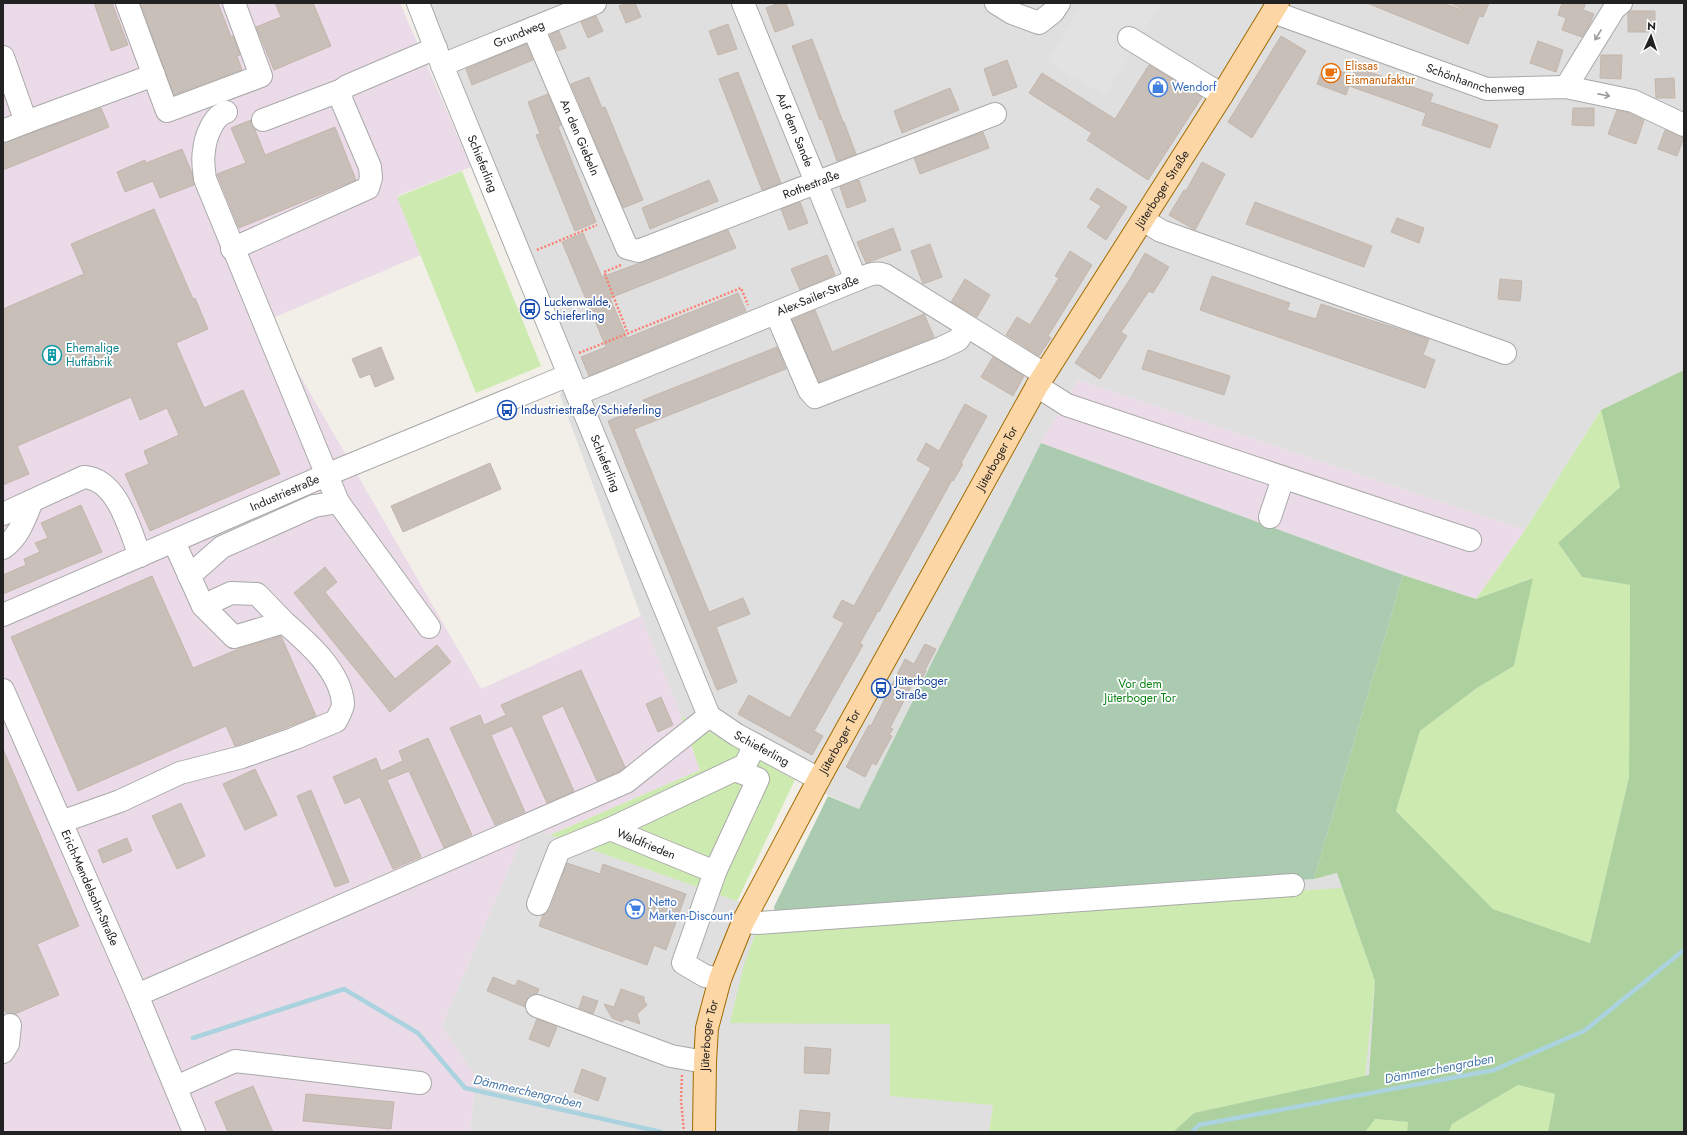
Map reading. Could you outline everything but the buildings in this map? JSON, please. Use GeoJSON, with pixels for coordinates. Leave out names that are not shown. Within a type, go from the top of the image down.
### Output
{"type":"FeatureCollection","features":[{"type":"Feature","properties":{"kind":"main road","name":"Jüterboger Straße"},"geometry":{"type":"LineString","coordinates":[[1041,380],[1222,95],[1276,7]]}},
{"type":"Feature","properties":{"kind":"main road","name":"Jüterboger Tor"},"geometry":{"type":"LineString","coordinates":[[704,1132],[704,1062],[707,1028],[720,979],[743,922],[819,779],[1041,380]]}},
{"type":"Feature","properties":{"kind":"street"},"geometry":{"type":"LineString","coordinates":[[127,3],[167,111],[261,76],[234,3]]}},
{"type":"Feature","properties":{"kind":"street","name":"Schieferling"},"geometry":{"type":"LineString","coordinates":[[418,3],[708,716],[737,735],[819,779]]}},
{"type":"Feature","properties":{"kind":"street","name":"Grundweg"},"geometry":{"type":"LineString","coordinates":[[263,120],[342,90],[347,86],[439,56],[533,28],[595,3]]}},
{"type":"Feature","properties":{"kind":"street","name":"Auf dem Sande"},"geometry":{"type":"LineString","coordinates":[[743,3],[856,280]]}},
{"type":"Feature","properties":{"kind":"street"},"geometry":{"type":"LineString","coordinates":[[996,3],[1012,13],[1039,23],[1053,12],[1059,3]]}},
{"type":"Feature","properties":{"kind":"street"},"geometry":{"type":"LineString","coordinates":[[1566,87],[1614,9],[1621,3]]}},
{"type":"Feature","properties":{"kind":"street","name":"Schönhannchenweg"},"geometry":{"type":"LineString","coordinates":[[1276,7],[1487,89],[1566,87],[1633,101],[1684,125]]}},
{"type":"Feature","properties":{"kind":"street","name":"An den Giebeln"},"geometry":{"type":"LineString","coordinates":[[533,28],[614,218],[630,248]]}},
{"type":"Feature","properties":{"kind":"street"},"geometry":{"type":"LineString","coordinates":[[1129,38],[1222,95]]}},
{"type":"Feature","properties":{"kind":"street"},"geometry":{"type":"LineString","coordinates":[[3,57],[26,122]]}},
{"type":"Feature","properties":{"kind":"street"},"geometry":{"type":"LineString","coordinates":[[3,130],[154,75]]}},
{"type":"Feature","properties":{"kind":"street"},"geometry":{"type":"LineString","coordinates":[[232,249],[368,188],[371,178],[370,167],[341,99],[342,90]]}},
{"type":"Feature","properties":{"kind":"street"},"geometry":{"type":"LineString","coordinates":[[226,112],[220,114],[209,132],[204,152],[204,179],[338,502],[429,627]]}},
{"type":"Feature","properties":{"kind":"street","name":"Rothestraße"},"geometry":{"type":"LineString","coordinates":[[630,248],[638,251],[995,114]]}},
{"type":"Feature","properties":{"kind":"street"},"geometry":{"type":"LineString","coordinates":[[1143,220],[1161,231],[1505,353]]}},
{"type":"Feature","properties":{"kind":"street","name":"Alex-Sailer-Straße"},"geometry":{"type":"LineString","coordinates":[[569,376],[755,322],[856,280],[879,273],[885,275],[967,327],[1041,380],[1067,405],[1470,540]]}},
{"type":"Feature","properties":{"kind":"street"},"geometry":{"type":"LineString","coordinates":[[776,313],[809,390],[814,397],[941,348],[958,340],[967,327]]}},
{"type":"Feature","properties":{"kind":"street","name":"Industriestraße"},"geometry":{"type":"LineString","coordinates":[[3,615],[326,475],[569,376]]}},
{"type":"Feature","properties":{"kind":"street"},"geometry":{"type":"LineString","coordinates":[[3,514],[84,477],[96,481],[104,486],[114,497],[123,512],[140,556]]}},
{"type":"Feature","properties":{"kind":"street"},"geometry":{"type":"LineString","coordinates":[[1270,517],[1283,478]]}},
{"type":"Feature","properties":{"kind":"street"},"geometry":{"type":"LineString","coordinates":[[3,548],[13,539],[23,522],[32,501]]}},
{"type":"Feature","properties":{"kind":"street"},"geometry":{"type":"LineString","coordinates":[[189,576],[222,546],[314,506],[338,502]]}},
{"type":"Feature","properties":{"kind":"street"},"geometry":{"type":"LineString","coordinates":[[174,542],[203,606],[234,637],[284,622]]}},
{"type":"Feature","properties":{"kind":"street"},"geometry":{"type":"LineString","coordinates":[[61,822],[120,801],[180,773],[242,756],[336,721],[343,705],[336,679],[308,642],[284,622],[257,594],[231,593],[203,606]]}},
{"type":"Feature","properties":{"kind":"street","name":"Erich-Mendelsohn-Straße"},"geometry":{"type":"LineString","coordinates":[[3,690],[137,995],[194,1132]]}},
{"type":"Feature","properties":{"kind":"street"},"geometry":{"type":"LineString","coordinates":[[137,995],[626,782],[708,716]]}},
{"type":"Feature","properties":{"kind":"street","name":"Waldfrieden"},"geometry":{"type":"LineString","coordinates":[[610,829],[745,765],[755,745]]}},
{"type":"Feature","properties":{"kind":"street"},"geometry":{"type":"LineString","coordinates":[[720,979],[705,976],[683,963],[715,872],[758,780],[735,770]]}},
{"type":"Feature","properties":{"kind":"street"},"geometry":{"type":"LineString","coordinates":[[538,904],[559,850],[610,829]]}},
{"type":"Feature","properties":{"kind":"street","name":"Waldfrieden"},"geometry":{"type":"LineString","coordinates":[[610,829],[715,872]]}},
{"type":"Feature","properties":{"kind":"street"},"geometry":{"type":"LineString","coordinates":[[743,922],[758,923],[1293,884]]}},
{"type":"Feature","properties":{"kind":"street"},"geometry":{"type":"LineString","coordinates":[[537,1006],[670,1056],[704,1062]]}},
{"type":"Feature","properties":{"kind":"street"},"geometry":{"type":"LineString","coordinates":[[3,1052],[8,1044],[10,1025]]}},
{"type":"Feature","properties":{"kind":"street"},"geometry":{"type":"LineString","coordinates":[[176,1087],[235,1061],[420,1083]]}},
{"type":"Feature","properties":{"kind":"path"},"geometry":{"type":"LineString","coordinates":[[521,257],[614,218]]}},
{"type":"Feature","properties":{"kind":"path"},"geometry":{"type":"LineString","coordinates":[[628,334],[604,272],[628,262],[630,248]]}},
{"type":"Feature","properties":{"kind":"path"},"geometry":{"type":"LineString","coordinates":[[569,376],[628,334],[741,288],[755,322]]}},
{"type":"Feature","properties":{"kind":"shaded area"},"geometry":{"type":"Polygon","coordinates":[[[3,3],[400,3],[471,167],[397,196],[400,198],[421,255],[268,320],[481,689],[641,616],[681,716],[700,770],[550,835],[528,824],[442,1026],[476,1078],[470,1132],[3,1132],[3,3]]]}},
{"type":"Feature","properties":{"kind":"shaded area"},"geometry":{"type":"Polygon","coordinates":[[[418,3],[1684,3],[1684,370],[1601,410],[1525,530],[1078,380],[1041,443],[859,809],[795,780],[681,716],[641,616],[560,395],[569,375],[418,3]]]}},
{"type":"Feature","properties":{"kind":"shaded area"},"geometry":{"type":"Polygon","coordinates":[[[1082,3],[1161,3],[1105,96],[1047,62],[1082,3]]]}},
{"type":"Feature","properties":{"kind":"shaded area"},"geometry":{"type":"Polygon","coordinates":[[[1078,380],[1525,530],[1476,599],[1403,575],[1041,443],[1078,380]]]}},
{"type":"Feature","properties":{"kind":"shaded area"},"geometry":{"type":"Polygon","coordinates":[[[528,824],[550,835],[775,914],[1313,879],[1337,873],[1375,981],[1369,1076],[1194,1113],[993,1106],[989,1132],[470,1132],[476,1078],[442,1026],[528,824]]]}},
{"type":"Feature","properties":{"kind":"green space"},"geometry":{"type":"Polygon","coordinates":[[[462,171],[541,366],[476,393],[397,197],[462,171]]]}},
{"type":"Feature","properties":{"kind":"green space"},"geometry":{"type":"Polygon","coordinates":[[[1684,370],[1684,1132],[1548,1132],[1555,1094],[1518,1085],[1452,1124],[1449,1132],[1407,1132],[1408,1122],[1375,1119],[1365,1132],[1173,1132],[1194,1113],[1369,1075],[1375,981],[1337,873],[1314,879],[1403,575],[1476,599],[1533,578],[1514,666],[1477,688],[1420,731],[1396,811],[1493,909],[1590,943],[1629,777],[1630,585],[1582,577],[1558,543],[1620,487],[1601,410],[1684,370]]]}},
{"type":"Feature","properties":{"kind":"green space"},"geometry":{"type":"Polygon","coordinates":[[[1601,410],[1620,487],[1558,543],[1582,577],[1630,585],[1629,777],[1590,943],[1493,909],[1396,811],[1420,731],[1477,688],[1514,666],[1532,578],[1476,599],[1525,530],[1601,410]]]}},
{"type":"Feature","properties":{"kind":"green space","name":"Vor dem Jüterboger Tor"},"geometry":{"type":"Polygon","coordinates":[[[1041,443],[1403,575],[1314,879],[775,914],[774,907],[828,796],[859,809],[1041,443]]]}},
{"type":"Feature","properties":{"kind":"green space"},"geometry":{"type":"Polygon","coordinates":[[[681,716],[795,780],[737,901],[550,835],[700,770],[681,716]]]}},
{"type":"Feature","properties":{"kind":"green space"},"geometry":{"type":"Polygon","coordinates":[[[1342,888],[1375,981],[1365,1076],[1194,1113],[1173,1132],[989,1132],[993,1105],[890,1096],[890,1024],[730,1023],[744,965],[758,927],[1342,888]]]}},
{"type":"Feature","properties":{"kind":"green space"},"geometry":{"type":"Polygon","coordinates":[[[1518,1085],[1555,1094],[1548,1132],[1449,1132],[1452,1124],[1518,1085]]]}},
{"type":"Feature","properties":{"kind":"green space"},"geometry":{"type":"Polygon","coordinates":[[[1374,1119],[1408,1122],[1407,1132],[1365,1132],[1374,1119]]]}},
{"type":"Feature","properties":{"kind":"waterway","name":"Dämmerchengraben"},"geometry":{"type":"LineString","coordinates":[[1192,1132],[1199,1125],[1494,1070],[1584,1031],[1684,950]]}},
{"type":"Feature","properties":{"kind":"waterway","name":"Dämmerchengraben"},"geometry":{"type":"LineString","coordinates":[[193,1038],[344,989],[418,1033],[465,1088],[661,1132]]}},
{"type":"Feature","properties":{"kind":"place","name":"Elissas Eismanufaktur"},"geometry":{"type":"Point","coordinates":[1331,73]}},
{"type":"Feature","properties":{"kind":"place","name":"Wendorf"},"geometry":{"type":"Point","coordinates":[1158,87]}},
{"type":"Feature","properties":{"kind":"place","name":"Luckenwalde, Schieferling"},"geometry":{"type":"Point","coordinates":[530,309]}},
{"type":"Feature","properties":{"kind":"place","name":"Ehemalige Hutfabrik"},"geometry":{"type":"Point","coordinates":[52,355]}},
{"type":"Feature","properties":{"kind":"place","name":"Industriestraße/Schieferling"},"geometry":{"type":"Point","coordinates":[507,410]}},
{"type":"Feature","properties":{"kind":"place","name":"Jüterboger Straße"},"geometry":{"type":"Point","coordinates":[881,688]}},
{"type":"Feature","properties":{"kind":"place","name":"Netto Marken-Discount"},"geometry":{"type":"Point","coordinates":[635,909]}}]}
